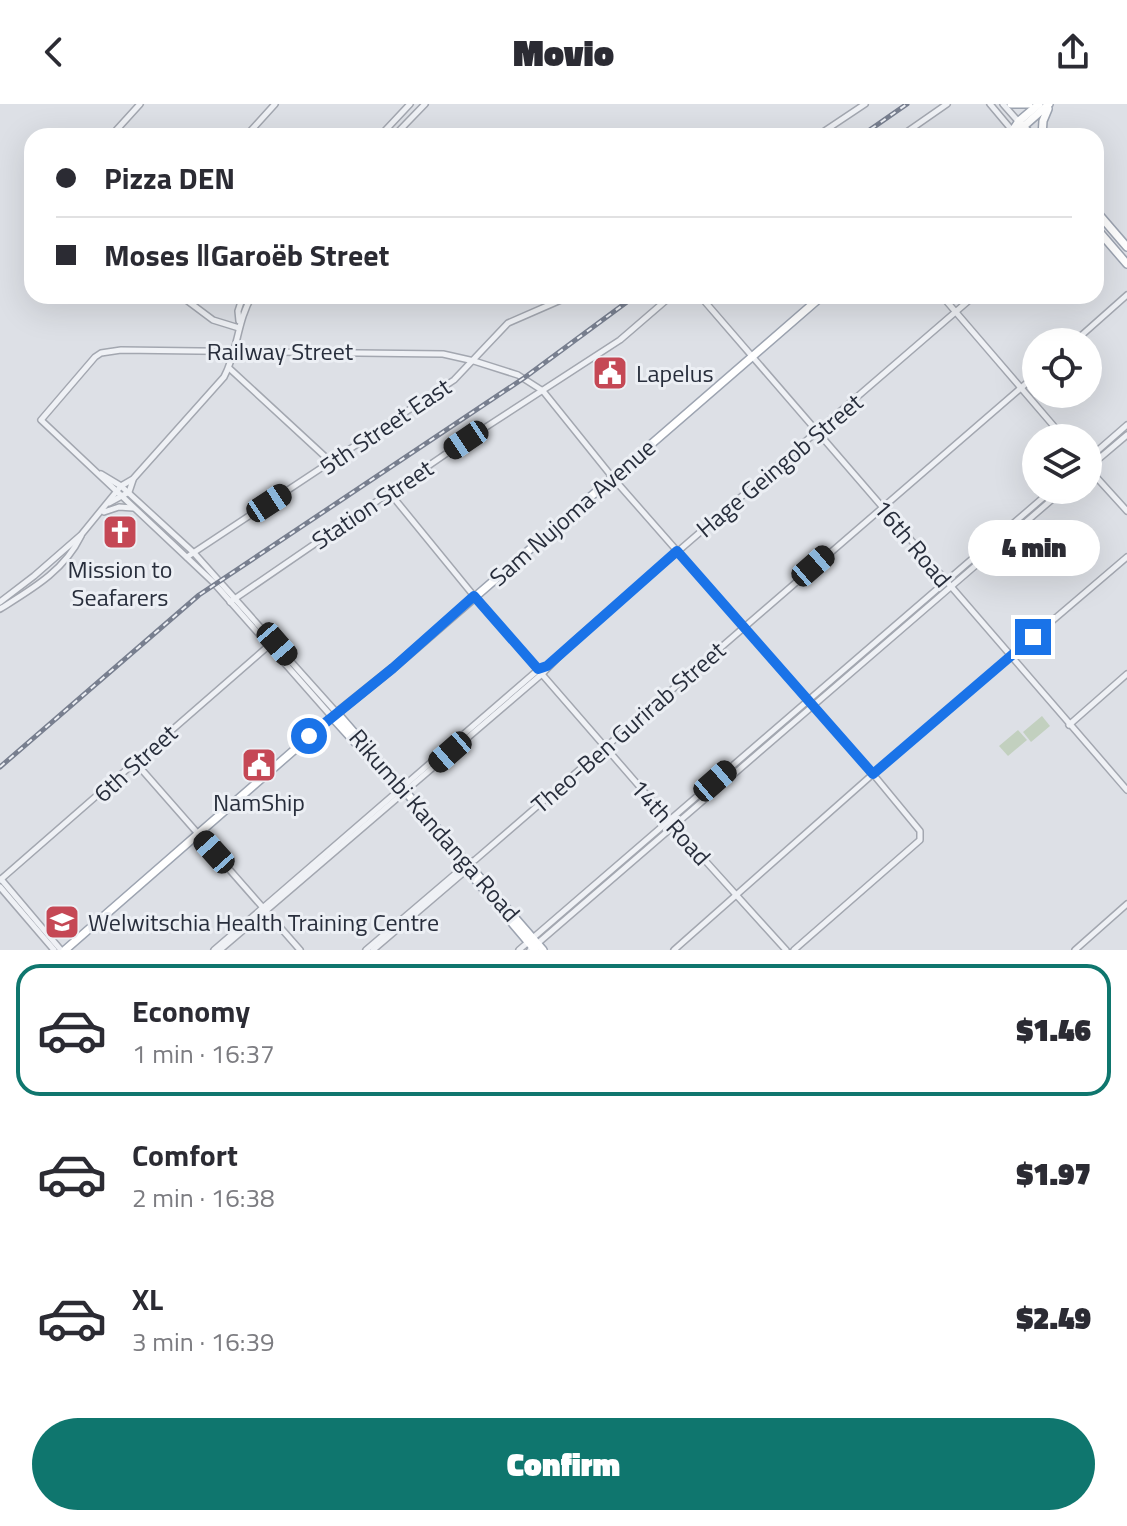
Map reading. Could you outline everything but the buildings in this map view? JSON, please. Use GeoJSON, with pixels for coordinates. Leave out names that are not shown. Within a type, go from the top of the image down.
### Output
{"type":"FeatureCollection","features":[{"type":"Feature","properties":{"kind":"main road"},"geometry":{"type":"LineString","coordinates":[[1011,104],[1029,104]]}},
{"type":"Feature","properties":{"kind":"main road"},"geometry":{"type":"LineString","coordinates":[[1017,128],[1039,104]]}},
{"type":"Feature","properties":{"kind":"main road"},"geometry":{"type":"LineString","coordinates":[[1021,124],[1050,104]]}},
{"type":"Feature","properties":{"kind":"main road"},"geometry":{"type":"LineString","coordinates":[[1043,128],[1050,104]]}},
{"type":"Feature","properties":{"kind":"main road"},"geometry":{"type":"LineString","coordinates":[[1021,124],[1025,128]]}},
{"type":"Feature","properties":{"kind":"main road"},"geometry":{"type":"LineString","coordinates":[[1104,220],[1127,247]]}},
{"type":"Feature","properties":{"kind":"main road"},"geometry":{"type":"LineString","coordinates":[[1104,237],[1127,264]]}},
{"type":"Feature","properties":{"kind":"main road","name":"Sam Nujoma Avenue"},"geometry":{"type":"LineString","coordinates":[[63,949],[813,304]]}},
{"type":"Feature","properties":{"kind":"main road","name":"Rikumbi Kandanga Road"},"geometry":{"type":"LineString","coordinates":[[334,715],[469,865],[534,946]]}},
{"type":"Feature","properties":{"kind":"street"},"geometry":{"type":"LineString","coordinates":[[118,128],[140,104]]}},
{"type":"Feature","properties":{"kind":"street"},"geometry":{"type":"LineString","coordinates":[[253,128],[275,104]]}},
{"type":"Feature","properties":{"kind":"street"},"geometry":{"type":"LineString","coordinates":[[388,128],[410,104]]}},
{"type":"Feature","properties":{"kind":"street"},"geometry":{"type":"LineString","coordinates":[[402,128],[425,104]]}},
{"type":"Feature","properties":{"kind":"street"},"geometry":{"type":"LineString","coordinates":[[829,128],[865,104]]}},
{"type":"Feature","properties":{"kind":"street"},"geometry":{"type":"LineString","coordinates":[[912,128],[946,104]]}},
{"type":"Feature","properties":{"kind":"street"},"geometry":{"type":"LineString","coordinates":[[990,104],[1008,128]]}},
{"type":"Feature","properties":{"kind":"street"},"geometry":{"type":"LineString","coordinates":[[1003,104],[1021,124]]}},
{"type":"Feature","properties":{"kind":"street"},"geometry":{"type":"LineString","coordinates":[[1090,328],[1127,295]]}},
{"type":"Feature","properties":{"kind":"street"},"geometry":{"type":"LineString","coordinates":[[192,304],[213,320],[239,325]]}},
{"type":"Feature","properties":{"kind":"street"},"geometry":{"type":"LineString","coordinates":[[239,325],[240,304]]}},
{"type":"Feature","properties":{"kind":"street"},"geometry":{"type":"LineString","coordinates":[[0,602],[81,535],[121,486],[133,479],[224,377],[248,304]]}},
{"type":"Feature","properties":{"kind":"street","name":"5th Street East"},"geometry":{"type":"LineString","coordinates":[[190,555],[454,380],[508,323],[552,304]]}},
{"type":"Feature","properties":{"kind":"street","name":"Station Street"},"geometry":{"type":"LineString","coordinates":[[232,600],[620,340],[662,304]]}},
{"type":"Feature","properties":{"kind":"street","name":"16th Road"},"geometry":{"type":"LineString","coordinates":[[707,304],[1127,790]]}},
{"type":"Feature","properties":{"kind":"street"},"geometry":{"type":"LineString","coordinates":[[949,304],[1022,387]]}},
{"type":"Feature","properties":{"kind":"street","name":"Hage Geingob Street"},"geometry":{"type":"LineString","coordinates":[[217,950],[965,304]]}},
{"type":"Feature","properties":{"kind":"street","name":"Railway Street"},"geometry":{"type":"LineString","coordinates":[[101,474],[41,420],[101,353],[121,350],[417,352],[474,361],[518,375],[543,391]]}},
{"type":"Feature","properties":{"kind":"street"},"geometry":{"type":"LineString","coordinates":[[229,368],[332,463]]}},
{"type":"Feature","properties":{"kind":"street","name":"Theo-Ben Gurirab Street"},"geometry":{"type":"LineString","coordinates":[[373,950],[1022,387]]}},
{"type":"Feature","properties":{"kind":"street"},"geometry":{"type":"LineString","coordinates":[[543,391],[613,478],[920,831],[920,840],[794,950]]}},
{"type":"Feature","properties":{"kind":"street"},"geometry":{"type":"LineString","coordinates":[[1039,408],[1052,424]]}},
{"type":"Feature","properties":{"kind":"street"},"geometry":{"type":"LineString","coordinates":[[1102,447],[1127,425]]}},
{"type":"Feature","properties":{"kind":"street"},"geometry":{"type":"LineString","coordinates":[[1102,456],[1127,435]]}},
{"type":"Feature","properties":{"kind":"street"},"geometry":{"type":"LineString","coordinates":[[101,474],[121,486]]}},
{"type":"Feature","properties":{"kind":"street"},"geometry":{"type":"LineString","coordinates":[[101,474],[116,492]]}},
{"type":"Feature","properties":{"kind":"street"},"geometry":{"type":"LineString","coordinates":[[109,503],[129,492],[133,479]]}},
{"type":"Feature","properties":{"kind":"street"},"geometry":{"type":"LineString","coordinates":[[1102,483],[1127,511]]}},
{"type":"Feature","properties":{"kind":"street","name":"Rikumbi Kandanga Road"},"geometry":{"type":"LineString","coordinates":[[121,486],[272,643],[334,715]]}},
{"type":"Feature","properties":{"kind":"street","name":"Rikumbi Kandanga Road"},"geometry":{"type":"LineString","coordinates":[[116,492],[190,555]]}},
{"type":"Feature","properties":{"kind":"street","name":"14th Road"},"geometry":{"type":"LineString","coordinates":[[389,492],[474,596],[786,950]]}},
{"type":"Feature","properties":{"kind":"street"},"geometry":{"type":"LineString","coordinates":[[519,950],[534,946],[1037,504]]}},
{"type":"Feature","properties":{"kind":"street"},"geometry":{"type":"LineString","coordinates":[[948,584],[1046,504]]}},
{"type":"Feature","properties":{"kind":"street"},"geometry":{"type":"LineString","coordinates":[[100,513],[119,507],[134,508]]}},
{"type":"Feature","properties":{"kind":"street"},"geometry":{"type":"LineString","coordinates":[[0,609],[53,573],[74,550],[81,535]]}},
{"type":"Feature","properties":{"kind":"street"},"geometry":{"type":"LineString","coordinates":[[674,950],[873,774],[1127,557]]}},
{"type":"Feature","properties":{"kind":"street","name":"6th Street"},"geometry":{"type":"LineString","coordinates":[[1,880],[272,643]]}},
{"type":"Feature","properties":{"kind":"street"},"geometry":{"type":"LineString","coordinates":[[1069,725],[1127,674]]}},
{"type":"Feature","properties":{"kind":"street"},"geometry":{"type":"LineString","coordinates":[[136,763],[300,950]]}},
{"type":"Feature","properties":{"kind":"street","name":"Theo-Ben Gurirab Street"},"geometry":{"type":"LineString","coordinates":[[366,950],[469,865]]}},
{"type":"Feature","properties":{"kind":"street"},"geometry":{"type":"LineString","coordinates":[[1,880],[63,949]]}},
{"type":"Feature","properties":{"kind":"street"},"geometry":{"type":"LineString","coordinates":[[0,887],[54,950]]}},
{"type":"Feature","properties":{"kind":"street"},"geometry":{"type":"LineString","coordinates":[[1075,950],[1127,904]]}},
{"type":"Feature","properties":{"kind":"street"},"geometry":{"type":"LineString","coordinates":[[1120,910],[1127,919]]}},
{"type":"Feature","properties":{"kind":"green space"},"geometry":{"type":"Polygon","coordinates":[[[1042,716],[1050,726],[1031,742],[1023,732],[1042,716]]]}},
{"type":"Feature","properties":{"kind":"green space"},"geometry":{"type":"Polygon","coordinates":[[[1018,730],[1027,740],[1008,756],[999,746],[1018,730]]]}},
{"type":"Feature","properties":{"kind":"railway"},"geometry":{"type":"LineString","coordinates":[[872,128],[907,104]]}},
{"type":"Feature","properties":{"kind":"railway"},"geometry":{"type":"LineString","coordinates":[[0,767],[199,595],[524,378],[624,304]]}},
{"type":"Feature","properties":{"kind":"place","name":"Lapelus"},"geometry":{"type":"Point","coordinates":[610,373]}},
{"type":"Feature","properties":{"kind":"place","name":"Mission to Seafarers"},"geometry":{"type":"Point","coordinates":[120,532]}},
{"type":"Feature","properties":{"kind":"place","name":"NamShip"},"geometry":{"type":"Point","coordinates":[259,765]}},
{"type":"Feature","properties":{"kind":"place","name":"Welwitschia Health Training Centre"},"geometry":{"type":"Point","coordinates":[62,922]}},
{"type":"Feature","properties":{"kind":"route"},"geometry":{"type":"LineString","coordinates":[[309,736],[393,668],[474,596],[538,669],[547,666],[677,551],[873,774],[1033,637]]}}]}
